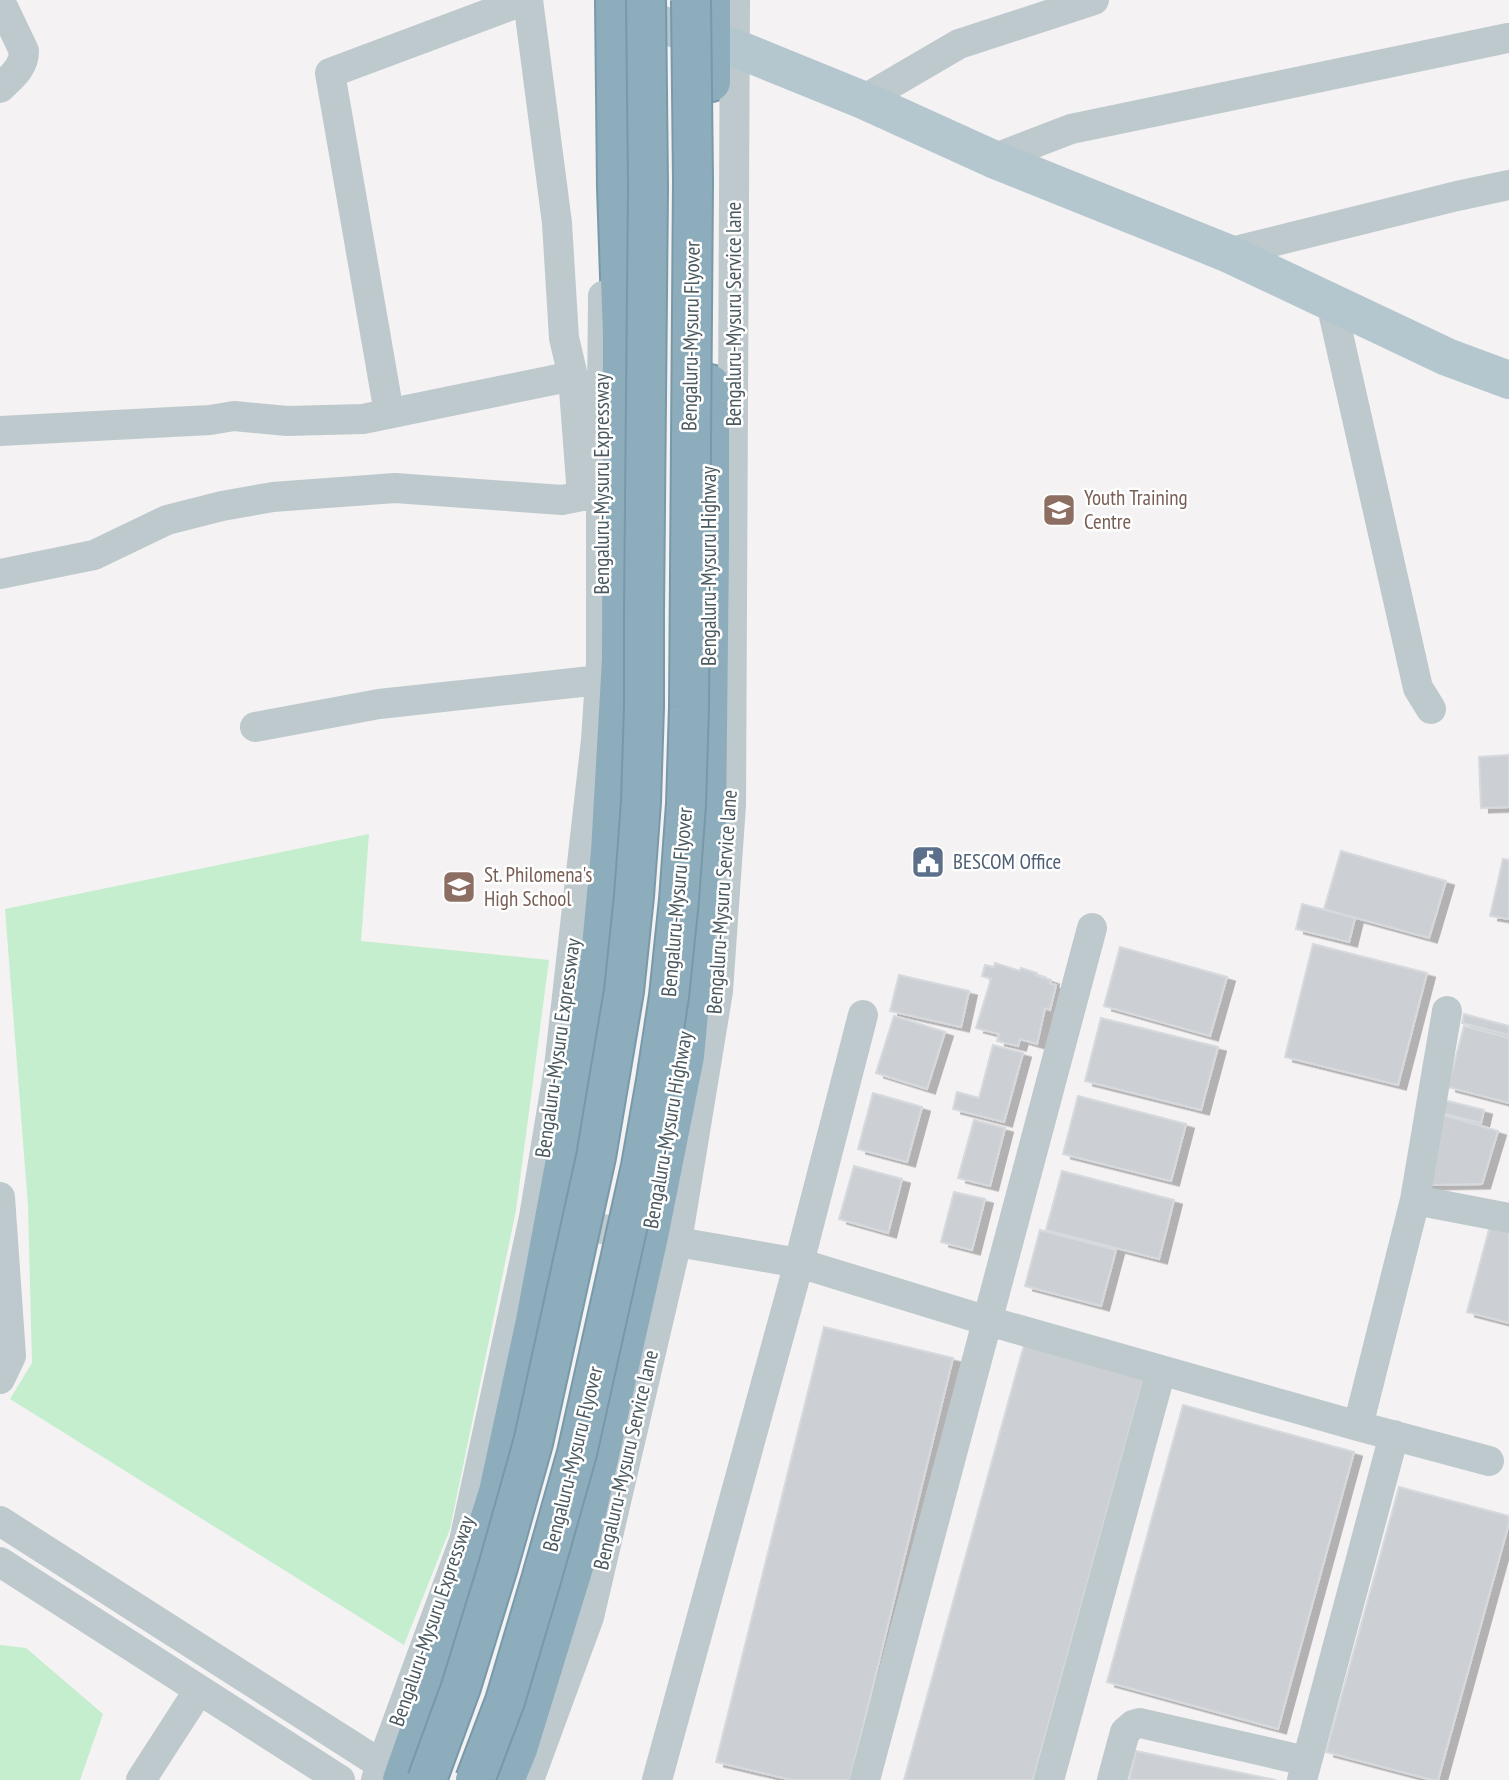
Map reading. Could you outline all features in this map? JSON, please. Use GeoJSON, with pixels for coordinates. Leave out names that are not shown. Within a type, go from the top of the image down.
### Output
{"type":"FeatureCollection","features":[{"type":"Feature","properties":{"kind":"highway","name":"Bengaluru-Mysuru Flyover"},"geometry":{"type":"LineString","coordinates":[[475,1780],[505,1701],[577,1453],[640,1166],[668,996],[686,804],[689,707],[693,181],[691,0]]}},
{"type":"Feature","properties":{"kind":"highway","name":"Bengaluru-Mysuru Highway"},"geometry":{"type":"LineString","coordinates":[[505,1780],[518,1749],[577,1557],[663,1239],[685,1056],[707,821],[710,547],[723,44],[711,0]]}},
{"type":"Feature","properties":{"kind":"highway","name":"Bengaluru-Mysuru Expressway"},"geometry":{"type":"LineString","coordinates":[[387,1775],[451,1640],[498,1492],[535,1321],[544,1219],[583,1063],[600,957],[617,749],[621,633],[622,336],[617,187],[620,2]]}},
{"type":"Feature","properties":{"kind":"highway","name":"Bengaluru-Mysuru Expressway"},"geometry":{"type":"LineString","coordinates":[[427,1780],[461,1687],[533,1443],[596,1157],[624,991],[640,815],[644,707],[648,187],[620,2]]}},
{"type":"Feature","properties":{"kind":"main road"},"geometry":{"type":"LineString","coordinates":[[620,2],[863,100],[993,159],[1227,253],[1447,357],[1509,380]]}},
{"type":"Feature","properties":{"kind":"street"},"geometry":{"type":"LineString","coordinates":[[0,574],[94,555],[167,520],[272,497],[395,488],[562,500],[592,496],[573,376],[564,338],[557,223],[526,0],[330,73],[389,414]]}},
{"type":"Feature","properties":{"kind":"street"},"geometry":{"type":"LineString","coordinates":[[723,44],[735,0]]}},
{"type":"Feature","properties":{"kind":"street"},"geometry":{"type":"LineString","coordinates":[[863,100],[959,44],[1094,0]]}},
{"type":"Feature","properties":{"kind":"street","name":"Bengaluru-Mysuru Expressway"},"geometry":{"type":"LineString","coordinates":[[544,1219],[588,816],[600,680],[592,496],[605,149],[620,2]]}},
{"type":"Feature","properties":{"kind":"street"},"geometry":{"type":"LineString","coordinates":[[0,88],[21,67],[24,57],[7,7]]}},
{"type":"Feature","properties":{"kind":"street"},"geometry":{"type":"LineString","coordinates":[[993,159],[1071,129],[1508,38]]}},
{"type":"Feature","properties":{"kind":"street"},"geometry":{"type":"LineString","coordinates":[[1227,253],[1457,196],[1509,186]]}},
{"type":"Feature","properties":{"kind":"street"},"geometry":{"type":"LineString","coordinates":[[1331,303],[1418,688],[1431,709]]}},
{"type":"Feature","properties":{"kind":"street"},"geometry":{"type":"LineString","coordinates":[[0,431],[210,420],[234,416],[288,421],[363,419],[573,376]]}},
{"type":"Feature","properties":{"kind":"street"},"geometry":{"type":"LineString","coordinates":[[255,727],[379,705],[600,680]]}},
{"type":"Feature","properties":{"kind":"street"},"geometry":{"type":"LineString","coordinates":[[865,1780],[1092,928]]}},
{"type":"Feature","properties":{"kind":"street"},"geometry":{"type":"LineString","coordinates":[[1358,1426],[1415,1200],[1447,1012]]}},
{"type":"Feature","properties":{"kind":"street"},"geometry":{"type":"LineString","coordinates":[[657,1780],[799,1263],[863,1015]]}},
{"type":"Feature","properties":{"kind":"street"},"geometry":{"type":"LineString","coordinates":[[0,1197],[4,1361]]}},
{"type":"Feature","properties":{"kind":"street"},"geometry":{"type":"LineString","coordinates":[[1415,1200],[1509,1217]]}},
{"type":"Feature","properties":{"kind":"street"},"geometry":{"type":"LineString","coordinates":[[544,1219],[799,1263],[1161,1371],[1489,1461]]}},
{"type":"Feature","properties":{"kind":"street","name":"Bengaluru-Mysuru Service lane"},"geometry":{"type":"LineString","coordinates":[[529,1780],[589,1617],[663,1239]]}},
{"type":"Feature","properties":{"kind":"street"},"geometry":{"type":"LineString","coordinates":[[1049,1780],[1161,1371]]}},
{"type":"Feature","properties":{"kind":"street"},"geometry":{"type":"LineString","coordinates":[[1112,1780],[1125,1732],[1140,1723],[1304,1771],[1394,1435]]}},
{"type":"Feature","properties":{"kind":"street"},"geometry":{"type":"LineString","coordinates":[[0,1521],[387,1775]]}},
{"type":"Feature","properties":{"kind":"street"},"geometry":{"type":"LineString","coordinates":[[0,1562],[340,1780]]}},
{"type":"Feature","properties":{"kind":"street"},"geometry":{"type":"LineString","coordinates":[[141,1780],[199,1689]]}},
{"type":"Feature","properties":{"kind":"green space"},"geometry":{"type":"Polygon","coordinates":[[[369,834],[361,941],[549,960],[516,1210],[450,1529],[404,1645],[10,1399],[32,1363],[28,1206],[5,909],[369,834]]]}},
{"type":"Feature","properties":{"kind":"green space"},"geometry":{"type":"Polygon","coordinates":[[[0,1645],[26,1648],[103,1714],[80,1780],[0,1780],[0,1645]]]}},
{"type":"Feature","properties":{"kind":"building"},"geometry":{"type":"Polygon","coordinates":[[[1509,755],[1509,807],[1481,808],[1479,757],[1509,755]]]}},
{"type":"Feature","properties":{"kind":"building"},"geometry":{"type":"Polygon","coordinates":[[[1341,851],[1446,881],[1429,938],[1324,909],[1341,851]]]}},
{"type":"Feature","properties":{"kind":"building"},"geometry":{"type":"Polygon","coordinates":[[[1503,859],[1509,860],[1509,919],[1490,916],[1503,859]]]}},
{"type":"Feature","properties":{"kind":"building"},"geometry":{"type":"Polygon","coordinates":[[[1302,904],[1355,918],[1349,942],[1296,929],[1302,904]]]}},
{"type":"Feature","properties":{"kind":"building"},"geometry":{"type":"Polygon","coordinates":[[[1313,944],[1427,973],[1398,1085],[1285,1057],[1313,944]]]}},
{"type":"Feature","properties":{"kind":"building"},"geometry":{"type":"Polygon","coordinates":[[[1120,947],[1227,977],[1210,1036],[1104,1006],[1120,947]]]}},
{"type":"Feature","properties":{"kind":"building"},"geometry":{"type":"Polygon","coordinates":[[[995,963],[1037,973],[1036,975],[1051,980],[1050,984],[1056,985],[1050,1010],[1045,1008],[1037,1044],[1020,1039],[1018,1046],[997,1041],[999,1034],[976,1028],[991,979],[982,976],[985,965],[994,967],[995,963]]]}},
{"type":"Feature","properties":{"kind":"building"},"geometry":{"type":"Polygon","coordinates":[[[899,975],[969,991],[961,1027],[890,1011],[899,975]]]}},
{"type":"Feature","properties":{"kind":"building"},"geometry":{"type":"Polygon","coordinates":[[[1464,1014],[1509,1026],[1509,1035],[1462,1023],[1464,1014]]]}},
{"type":"Feature","properties":{"kind":"building"},"geometry":{"type":"Polygon","coordinates":[[[894,1016],[945,1032],[927,1089],[876,1073],[894,1016]]]}},
{"type":"Feature","properties":{"kind":"building"},"geometry":{"type":"Polygon","coordinates":[[[1101,1018],[1218,1047],[1201,1110],[1085,1081],[1101,1018]]]}},
{"type":"Feature","properties":{"kind":"building"},"geometry":{"type":"Polygon","coordinates":[[[1464,1026],[1509,1038],[1509,1103],[1448,1087],[1464,1026]]]}},
{"type":"Feature","properties":{"kind":"building"},"geometry":{"type":"Polygon","coordinates":[[[993,1045],[1023,1053],[1004,1122],[953,1109],[957,1092],[979,1098],[993,1045]]]}},
{"type":"Feature","properties":{"kind":"building"},"geometry":{"type":"Polygon","coordinates":[[[873,1093],[922,1107],[907,1162],[858,1149],[873,1093]]]}},
{"type":"Feature","properties":{"kind":"building"},"geometry":{"type":"Polygon","coordinates":[[[1078,1096],[1186,1124],[1171,1181],[1063,1154],[1078,1096]]]}},
{"type":"Feature","properties":{"kind":"building"},"geometry":{"type":"Polygon","coordinates":[[[1444,1100],[1484,1110],[1481,1123],[1441,1113],[1444,1100]]]}},
{"type":"Feature","properties":{"kind":"building"},"geometry":{"type":"Polygon","coordinates":[[[1440,1114],[1498,1131],[1482,1184],[1424,1185],[1440,1114]]]}},
{"type":"Feature","properties":{"kind":"building"},"geometry":{"type":"Polygon","coordinates":[[[974,1120],[1005,1128],[990,1186],[958,1178],[974,1120]]]}},
{"type":"Feature","properties":{"kind":"building"},"geometry":{"type":"Polygon","coordinates":[[[854,1166],[902,1179],[888,1233],[839,1219],[854,1166]]]}},
{"type":"Feature","properties":{"kind":"building"},"geometry":{"type":"Polygon","coordinates":[[[1062,1171],[1174,1200],[1159,1259],[1046,1230],[1062,1171]]]}},
{"type":"Feature","properties":{"kind":"building"},"geometry":{"type":"Polygon","coordinates":[[[954,1192],[985,1199],[972,1250],[941,1242],[954,1192]]]}},
{"type":"Feature","properties":{"kind":"building"},"geometry":{"type":"Polygon","coordinates":[[[1491,1222],[1509,1227],[1509,1323],[1467,1312],[1491,1222]]]}},
{"type":"Feature","properties":{"kind":"building"},"geometry":{"type":"Polygon","coordinates":[[[1040,1230],[1116,1250],[1101,1306],[1025,1286],[1040,1230]]]}},
{"type":"Feature","properties":{"kind":"building"},"geometry":{"type":"Polygon","coordinates":[[[824,1327],[953,1358],[850,1780],[792,1780],[716,1762],[824,1327]]]}},
{"type":"Feature","properties":{"kind":"building"},"geometry":{"type":"Polygon","coordinates":[[[1024,1345],[1144,1377],[1033,1780],[904,1780],[1024,1345]]]}},
{"type":"Feature","properties":{"kind":"building"},"geometry":{"type":"Polygon","coordinates":[[[1183,1405],[1354,1452],[1278,1729],[1107,1682],[1183,1405]]]}},
{"type":"Feature","properties":{"kind":"building"},"geometry":{"type":"Polygon","coordinates":[[[1399,1487],[1509,1516],[1438,1780],[1326,1752],[1399,1487]]]}},
{"type":"Feature","properties":{"kind":"building"},"geometry":{"type":"Polygon","coordinates":[[[1136,1751],[1276,1780],[1129,1780],[1136,1751]]]}},
{"type":"Feature","properties":{"kind":"place","name":"Youth Training Centre"},"geometry":{"type":"Point","coordinates":[1059,510]}},
{"type":"Feature","properties":{"kind":"place","name":"BESCOM Office"},"geometry":{"type":"Point","coordinates":[928,862]}},
{"type":"Feature","properties":{"kind":"place","name":"St. Philomena's High School"},"geometry":{"type":"Point","coordinates":[459,887]}}]}
